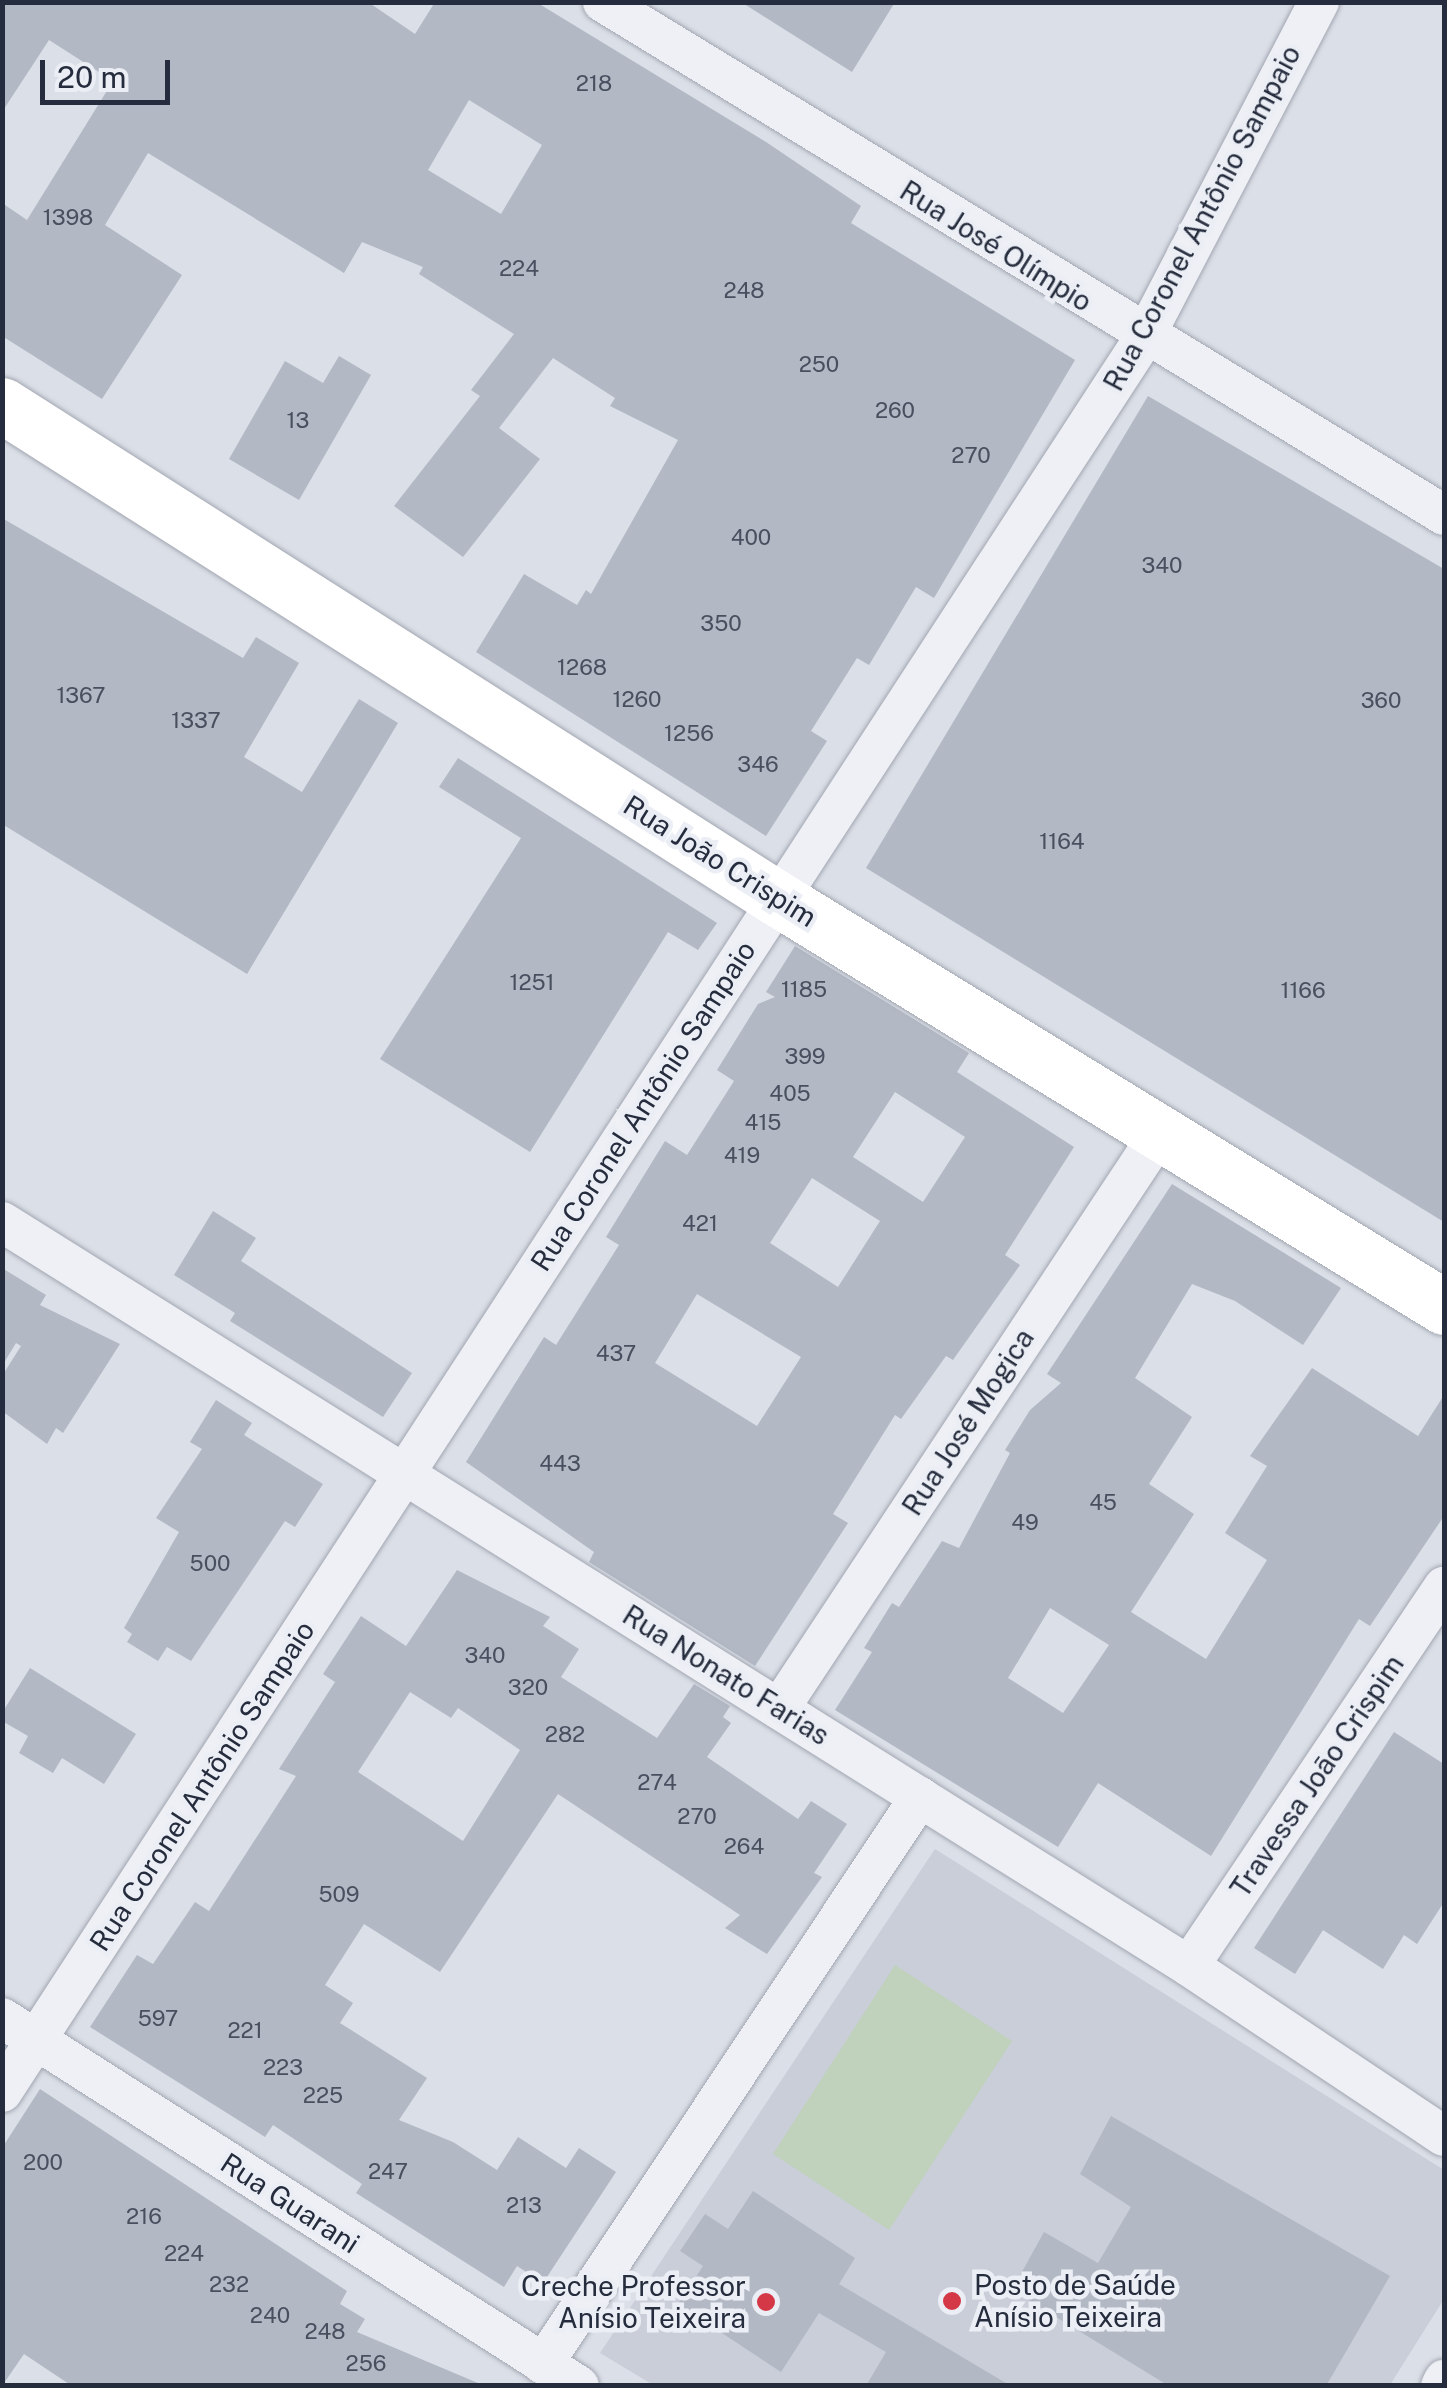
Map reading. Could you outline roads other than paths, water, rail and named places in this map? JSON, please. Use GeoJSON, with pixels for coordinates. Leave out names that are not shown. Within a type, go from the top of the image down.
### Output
{"type":"FeatureCollection","features":[{"type":"Feature","properties":{"kind":"street","name":"Rua José Olímpio"},"geometry":{"type":"LineString","coordinates":[[603,2],[1144,338],[1444,515]]}},
{"type":"Feature","properties":{"kind":"street","name":"Rua Coronel Antônio Sampaio"},"geometry":{"type":"LineString","coordinates":[[2,2092],[1144,338],[1319,2]]}},
{"type":"Feature","properties":{"kind":"street","name":"Rua João Crispim"},"geometry":{"type":"LineString","coordinates":[[2,405],[778,899],[1158,1136],[1444,1307]]}},
{"type":"Feature","properties":{"kind":"street","name":"Rua José Mogica"},"geometry":{"type":"LineString","coordinates":[[780,1709],[1158,1136]]}},
{"type":"Feature","properties":{"kind":"street","name":"Rua Nonato Farias"},"geometry":{"type":"LineString","coordinates":[[2,1222],[1189,1966],[1444,2136]]}},
{"type":"Feature","properties":{"kind":"street","name":"Travessa João Crispim"},"geometry":{"type":"LineString","coordinates":[[1189,1966],[1444,1587]]}},
{"type":"Feature","properties":{"kind":"street"},"geometry":{"type":"LineString","coordinates":[[543,2364],[920,1797]]}},
{"type":"Feature","properties":{"kind":"street","name":"Rua Guarani"},"geometry":{"type":"LineString","coordinates":[[2,2018],[579,2386]]}},
{"type":"Feature","properties":{"kind":"place","name":"Posto de Saúde Anísio Teixeira"},"geometry":{"type":"Point","coordinates":[952,2301]}},
{"type":"Feature","properties":{"kind":"place","name":"Creche Professor Anísio Teixeira"},"geometry":{"type":"Point","coordinates":[766,2302]}}]}
